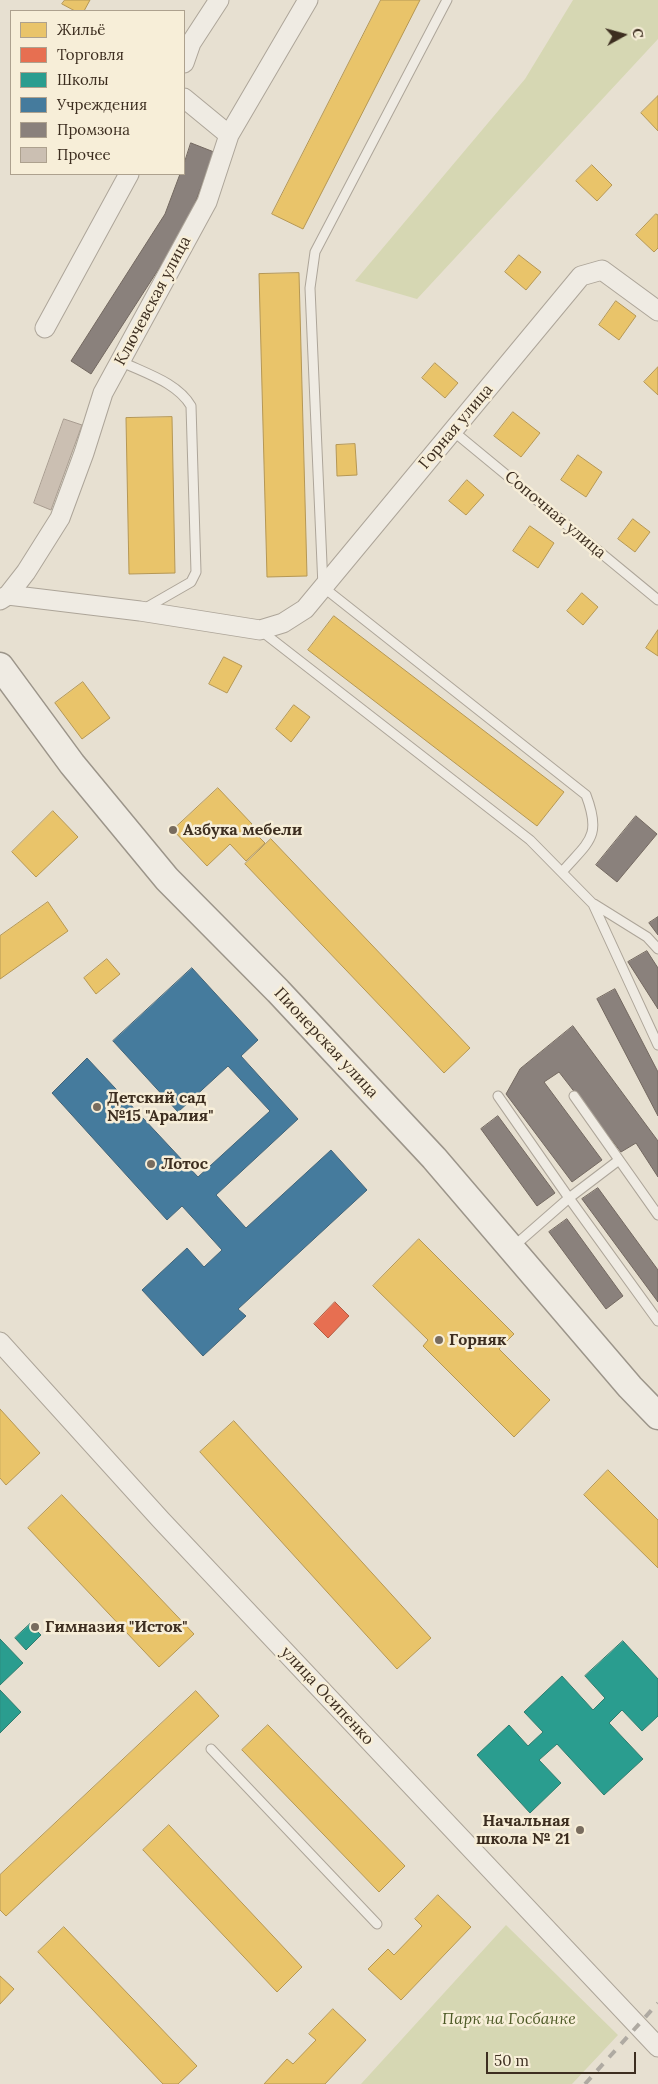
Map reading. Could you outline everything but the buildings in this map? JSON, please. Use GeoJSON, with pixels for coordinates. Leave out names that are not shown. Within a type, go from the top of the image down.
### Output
{"type":"FeatureCollection","features":[{"type":"Feature","properties":{"kind":"main road","name":"Пионерская улица"},"geometry":{"type":"LineString","coordinates":[[0,666],[72,764],[168,879],[278,991],[420,1144],[512,1248],[630,1387],[658,1416]]}},
{"type":"Feature","properties":{"kind":"street"},"geometry":{"type":"LineString","coordinates":[[185,60],[191,44],[220,0]]}},
{"type":"Feature","properties":{"kind":"street","name":"Ключевская улица"},"geometry":{"type":"LineString","coordinates":[[4,597],[26,572],[60,518],[84,453],[103,393],[207,202],[229,135],[308,0]]}},
{"type":"Feature","properties":{"kind":"street"},"geometry":{"type":"LineString","coordinates":[[185,99],[229,135]]}},
{"type":"Feature","properties":{"kind":"street"},"geometry":{"type":"LineString","coordinates":[[45,328],[128,175]]}},
{"type":"Feature","properties":{"kind":"street","name":"Горная улица"},"geometry":{"type":"LineString","coordinates":[[260,630],[283,624],[305,609],[581,276],[602,270],[658,311]]}},
{"type":"Feature","properties":{"kind":"street"},"geometry":{"type":"LineString","coordinates":[[4,597],[140,611],[260,630]]}},
{"type":"Feature","properties":{"kind":"street","name":"улица Осипенко"},"geometry":{"type":"LineString","coordinates":[[0,1342],[161,1520],[658,2045]]}},
{"type":"Feature","properties":{"kind":"lane"},"geometry":{"type":"LineString","coordinates":[[447,0],[315,252],[310,288],[323,587],[586,795],[594,815],[592,838],[562,872]]}},
{"type":"Feature","properties":{"kind":"lane"},"geometry":{"type":"LineString","coordinates":[[120,361],[173,387],[185,396],[191,406],[196,572],[191,582],[140,611]]}},
{"type":"Feature","properties":{"kind":"lane","name":"Сопочная улица"},"geometry":{"type":"LineString","coordinates":[[453,430],[658,600]]}},
{"type":"Feature","properties":{"kind":"lane"},"geometry":{"type":"LineString","coordinates":[[260,630],[530,840],[593,904],[647,937],[658,949]]}},
{"type":"Feature","properties":{"kind":"lane"},"geometry":{"type":"LineString","coordinates":[[593,904],[658,1044]]}},
{"type":"Feature","properties":{"kind":"lane"},"geometry":{"type":"LineString","coordinates":[[498,1096],[658,1321]]}},
{"type":"Feature","properties":{"kind":"lane"},"geometry":{"type":"LineString","coordinates":[[574,1096],[658,1215]]}},
{"type":"Feature","properties":{"kind":"lane"},"geometry":{"type":"LineString","coordinates":[[512,1248],[569,1198],[619,1160]]}},
{"type":"Feature","properties":{"kind":"lane"},"geometry":{"type":"LineString","coordinates":[[211,1749],[378,1924]]}},
{"type":"Feature","properties":{"kind":"green space"},"geometry":{"type":"Polygon","coordinates":[[[573,0],[658,0],[658,39],[417,299],[355,281],[525,79],[573,0]]]}},
{"type":"Feature","properties":{"kind":"green space","name":"Парк на Госбанке"},"geometry":{"type":"Polygon","coordinates":[[[506,1925],[618,2035],[572,2084],[361,2084],[506,1925]]]}},
{"type":"Feature","properties":{"kind":"railway"},"geometry":{"type":"LineString","coordinates":[[585,2084],[658,2003]]}},
{"type":"Feature","properties":{"kind":"place","name":"Азбука мебели"},"geometry":{"type":"Point","coordinates":[173,830]}},
{"type":"Feature","properties":{"kind":"place","name":"Детский сад №15 \"Аралия\""},"geometry":{"type":"Point","coordinates":[97,1107]}},
{"type":"Feature","properties":{"kind":"place","name":"Лотос"},"geometry":{"type":"Point","coordinates":[151,1164]}},
{"type":"Feature","properties":{"kind":"place","name":"Горняк"},"geometry":{"type":"Point","coordinates":[439,1340]}},
{"type":"Feature","properties":{"kind":"place","name":"Гимназия \"Исток\""},"geometry":{"type":"Point","coordinates":[35,1627]}},
{"type":"Feature","properties":{"kind":"place","name":"Начальная школа № 21"},"geometry":{"type":"Point","coordinates":[580,1830]}}]}
